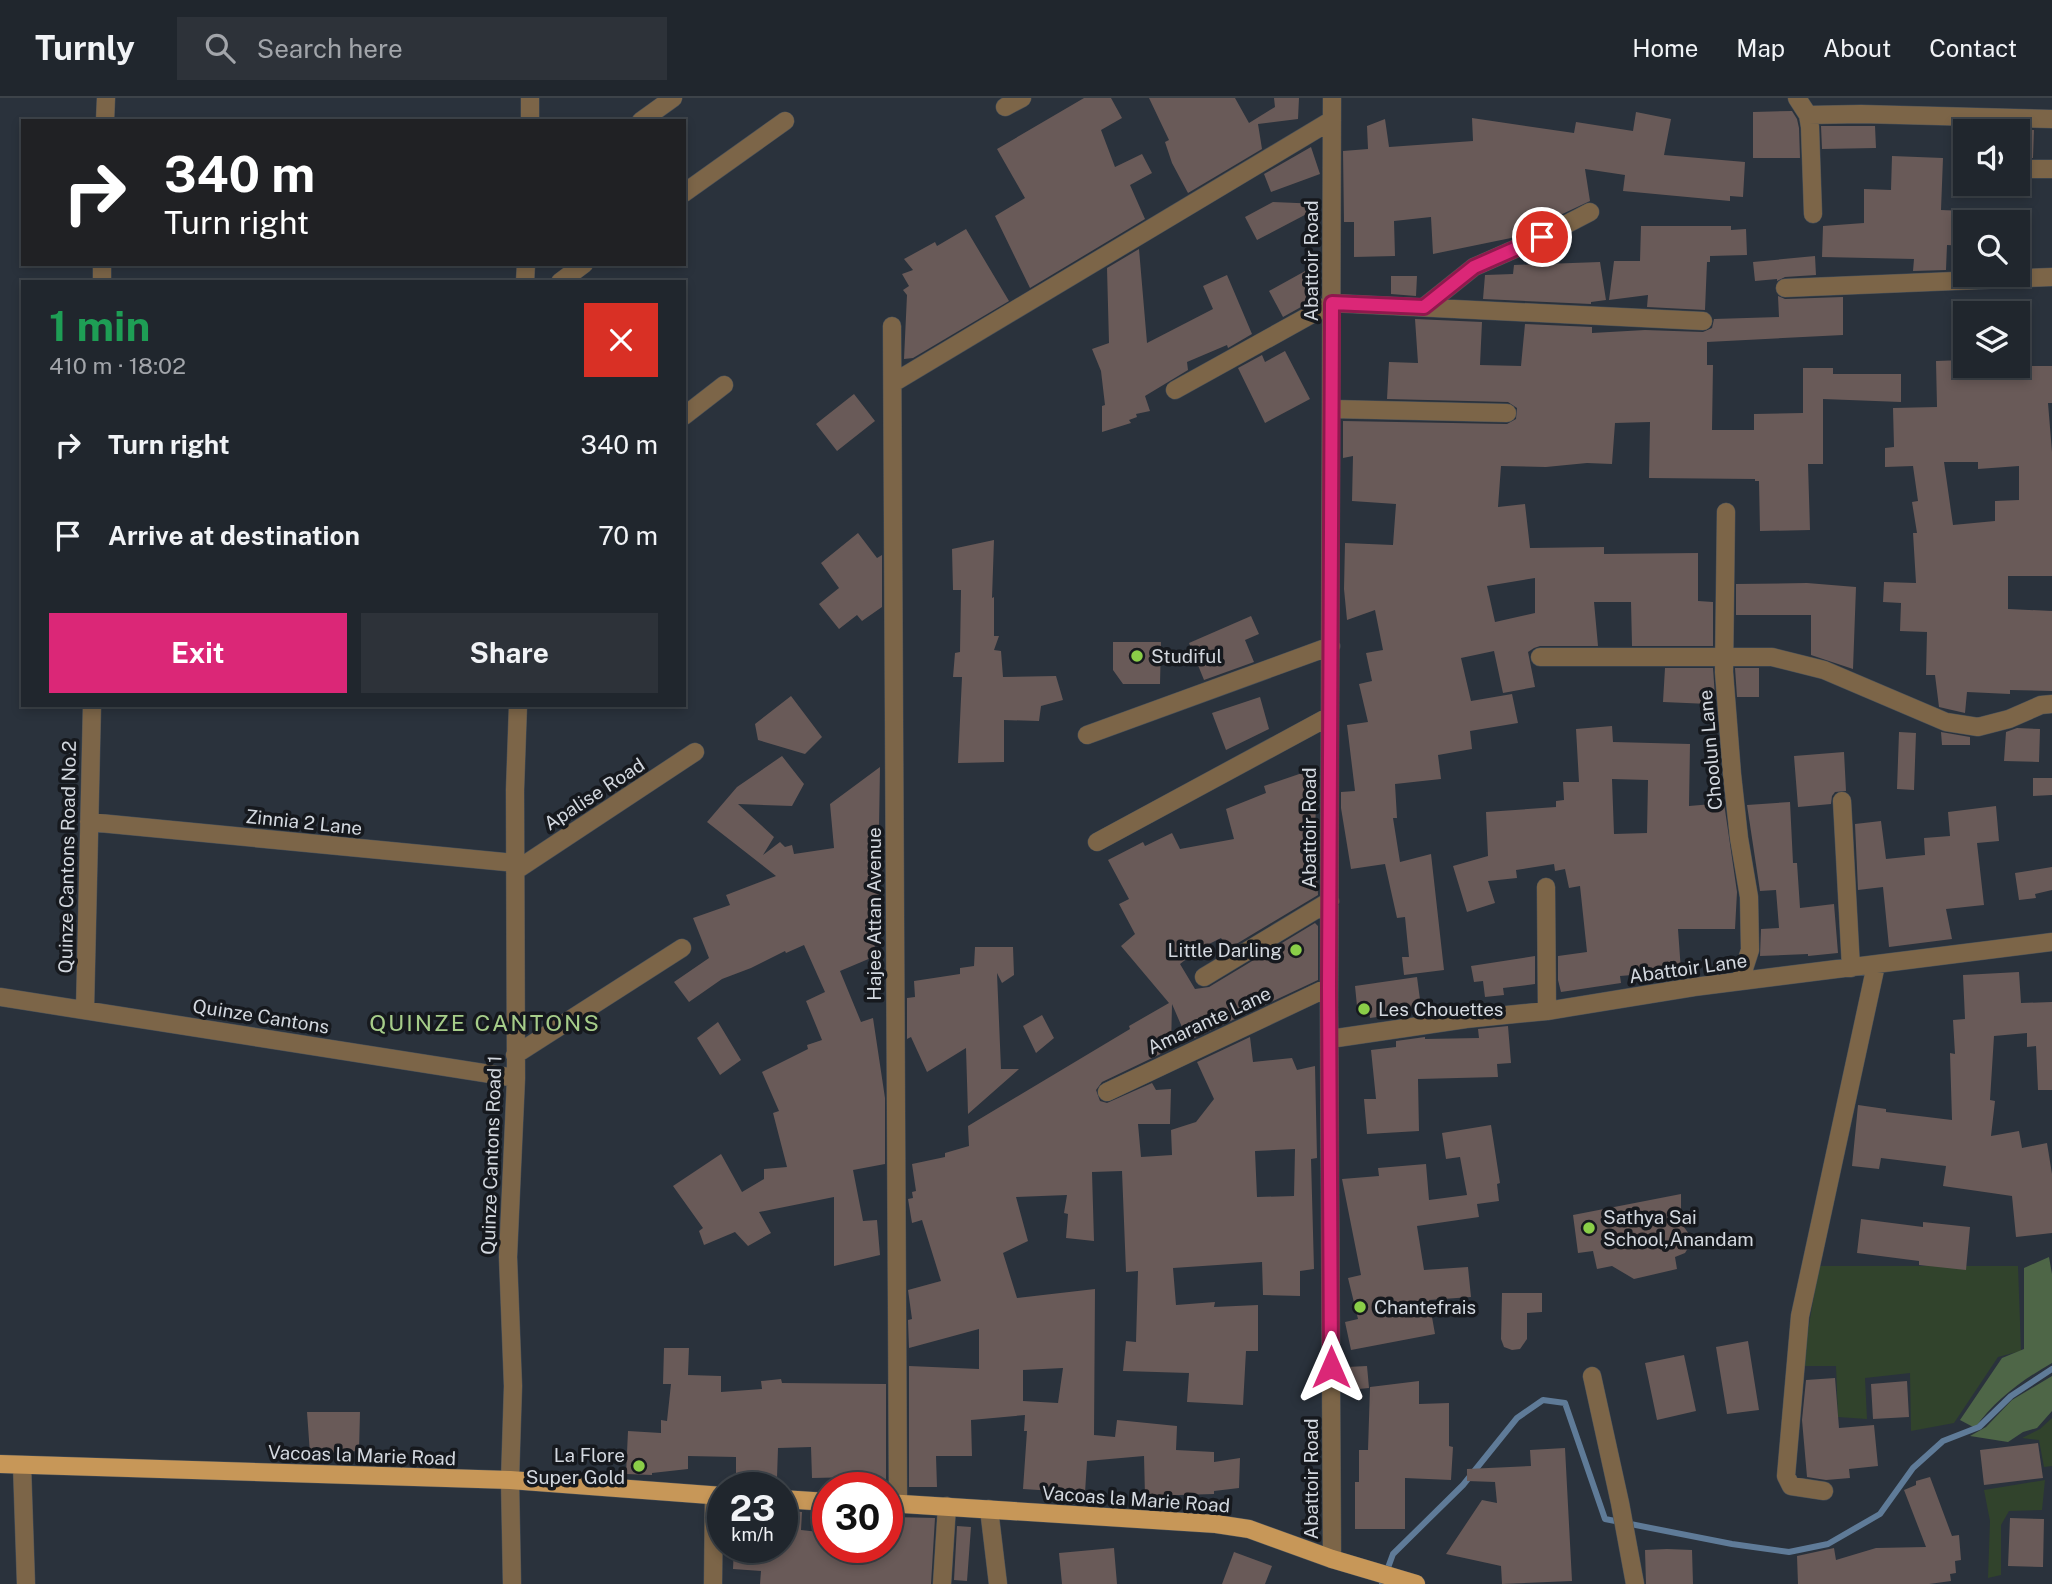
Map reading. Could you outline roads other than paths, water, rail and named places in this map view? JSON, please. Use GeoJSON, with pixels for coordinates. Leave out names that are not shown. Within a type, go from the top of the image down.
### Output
{"type":"FeatureCollection","features":[{"type":"Feature","properties":{"kind":"main road","name":"Vacoas la Marie Road"},"geometry":{"type":"LineString","coordinates":[[0,1464],[510,1480],[707,1495]]}},
{"type":"Feature","properties":{"kind":"main road","name":"Vacoas la Marie Road"},"geometry":{"type":"LineString","coordinates":[[903,1504],[1216,1524],[1249,1530],[1412,1583]]}},
{"type":"Feature","properties":{"kind":"street"},"geometry":{"type":"LineString","coordinates":[[105,119],[106,98]]}},
{"type":"Feature","properties":{"kind":"street"},"geometry":{"type":"LineString","coordinates":[[530,98],[530,119]]}},
{"type":"Feature","properties":{"kind":"street"},"geometry":{"type":"LineString","coordinates":[[643,119],[673,98]]}},
{"type":"Feature","properties":{"kind":"street"},"geometry":{"type":"LineString","coordinates":[[1005,107],[1022,98]]}},
{"type":"Feature","properties":{"kind":"street","name":"Abattoir Road"},"geometry":{"type":"LineString","coordinates":[[1332,98],[1329,987],[1332,1559]]}},
{"type":"Feature","properties":{"kind":"street"},"geometry":{"type":"LineString","coordinates":[[1797,98],[1808,115],[1810,127],[1813,214]]}},
{"type":"Feature","properties":{"kind":"street"},"geometry":{"type":"LineString","coordinates":[[1808,115],[2052,119]]}},
{"type":"Feature","properties":{"kind":"street"},"geometry":{"type":"LineString","coordinates":[[893,383],[1332,120]]}},
{"type":"Feature","properties":{"kind":"street"},"geometry":{"type":"LineString","coordinates":[[686,192],[785,121]]}},
{"type":"Feature","properties":{"kind":"street"},"geometry":{"type":"LineString","coordinates":[[2030,169],[2052,169]]}},
{"type":"Feature","properties":{"kind":"street"},"geometry":{"type":"LineString","coordinates":[[1424,307],[1474,267],[1590,212]]}},
{"type":"Feature","properties":{"kind":"street"},"geometry":{"type":"LineString","coordinates":[[562,280],[581,266]]}},
{"type":"Feature","properties":{"kind":"street"},"geometry":{"type":"LineString","coordinates":[[1786,288],[2052,277]]}},
{"type":"Feature","properties":{"kind":"street"},"geometry":{"type":"LineString","coordinates":[[1175,390],[1332,303],[1703,321]]}},
{"type":"Feature","properties":{"kind":"street","name":"Hajee Attan Avenue"},"geometry":{"type":"LineString","coordinates":[[892,326],[892,1472]]}},
{"type":"Feature","properties":{"kind":"street"},"geometry":{"type":"LineString","coordinates":[[686,414],[723,385]]}},
{"type":"Feature","properties":{"kind":"street"},"geometry":{"type":"LineString","coordinates":[[1332,409],[1507,413]]}},
{"type":"Feature","properties":{"kind":"street","name":"Choolun Lane"},"geometry":{"type":"LineString","coordinates":[[1726,512],[1724,659],[1732,774],[1749,897],[1750,950],[1740,981]]}},
{"type":"Feature","properties":{"kind":"street"},"geometry":{"type":"LineString","coordinates":[[1087,735],[1331,646]]}},
{"type":"Feature","properties":{"kind":"street"},"geometry":{"type":"LineString","coordinates":[[1541,657],[1772,657],[1824,670],[1946,722],[1978,727],[2009,719],[2041,705],[2052,704]]}},
{"type":"Feature","properties":{"kind":"street","name":"Quinze Cantons Road No.2"},"geometry":{"type":"LineString","coordinates":[[85,1010],[92,707]]}},
{"type":"Feature","properties":{"kind":"street","name":"Quinze Cantons Road 1"},"geometry":{"type":"LineString","coordinates":[[512,1584],[510,1480],[513,1386],[508,1257],[516,1078],[515,867],[518,707]]}},
{"type":"Feature","properties":{"kind":"street"},"geometry":{"type":"LineString","coordinates":[[1097,842],[1330,716]]}},
{"type":"Feature","properties":{"kind":"street","name":"Apalise Road"},"geometry":{"type":"LineString","coordinates":[[515,867],[695,752]]}},
{"type":"Feature","properties":{"kind":"street"},"geometry":{"type":"LineString","coordinates":[[1842,801],[1851,968]]}},
{"type":"Feature","properties":{"kind":"street","name":"Zinnia 2 Lane"},"geometry":{"type":"LineString","coordinates":[[89,822],[515,867]]}},
{"type":"Feature","properties":{"kind":"street"},"geometry":{"type":"LineString","coordinates":[[1546,887],[1547,1011]]}},
{"type":"Feature","properties":{"kind":"street"},"geometry":{"type":"LineString","coordinates":[[1204,977],[1330,901]]}},
{"type":"Feature","properties":{"kind":"street","name":"Abattoir Lane"},"geometry":{"type":"LineString","coordinates":[[1329,1039],[1466,1019],[1547,1011],[1740,981],[2052,942]]}},
{"type":"Feature","properties":{"kind":"street"},"geometry":{"type":"LineString","coordinates":[[515,1055],[682,948]]}},
{"type":"Feature","properties":{"kind":"street"},"geometry":{"type":"LineString","coordinates":[[1825,1491],[1791,1486],[1786,1476],[1800,1316],[1876,965]]}},
{"type":"Feature","properties":{"kind":"street","name":"Amarante Lane"},"geometry":{"type":"LineString","coordinates":[[1107,1092],[1329,987]]}},
{"type":"Feature","properties":{"kind":"street","name":"Quinze Cantons"},"geometry":{"type":"LineString","coordinates":[[0,998],[516,1078]]}},
{"type":"Feature","properties":{"kind":"street"},"geometry":{"type":"LineString","coordinates":[[1592,1376],[1635,1584]]}},
{"type":"Feature","properties":{"kind":"street"},"geometry":{"type":"LineString","coordinates":[[22,1465],[26,1584]]}},
{"type":"Feature","properties":{"kind":"street"},"geometry":{"type":"LineString","coordinates":[[942,1584],[947,1506]]}},
{"type":"Feature","properties":{"kind":"street"},"geometry":{"type":"LineString","coordinates":[[989,1509],[998,1584]]}},
{"type":"Feature","properties":{"kind":"street"},"geometry":{"type":"LineString","coordinates":[[713,1584],[714,1563]]}},
{"type":"Feature","properties":{"kind":"waterway"},"geometry":{"type":"LineString","coordinates":[[1382,1584],[1393,1554],[1463,1485],[1517,1418],[1543,1400],[1565,1403],[1605,1519],[1732,1544],[1789,1552],[1828,1544],[1880,1514],[1913,1468],[1943,1441],[1979,1427],[2011,1396],[2052,1369]]}},
{"type":"Feature","properties":{"kind":"place","name":"Studiful"},"geometry":{"type":"Point","coordinates":[1137,656]}},
{"type":"Feature","properties":{"kind":"place","name":"Little Darling"},"geometry":{"type":"Point","coordinates":[1296,950]}},
{"type":"Feature","properties":{"kind":"place","name":"Les Chouettes"},"geometry":{"type":"Point","coordinates":[1364,1009]}},
{"type":"Feature","properties":{"kind":"place","name":"Sathya Sai School,Anandam"},"geometry":{"type":"Point","coordinates":[1589,1228]}},
{"type":"Feature","properties":{"kind":"place","name":"Chantefrais"},"geometry":{"type":"Point","coordinates":[1360,1307]}},
{"type":"Feature","properties":{"kind":"place","name":"La Flore Super Gold"},"geometry":{"type":"Point","coordinates":[639,1466]}},
{"type":"Feature","properties":{"kind":"district","name":"QUINZE CANTONS"},"geometry":{"type":"Point","coordinates":[485,1022]}}]}
